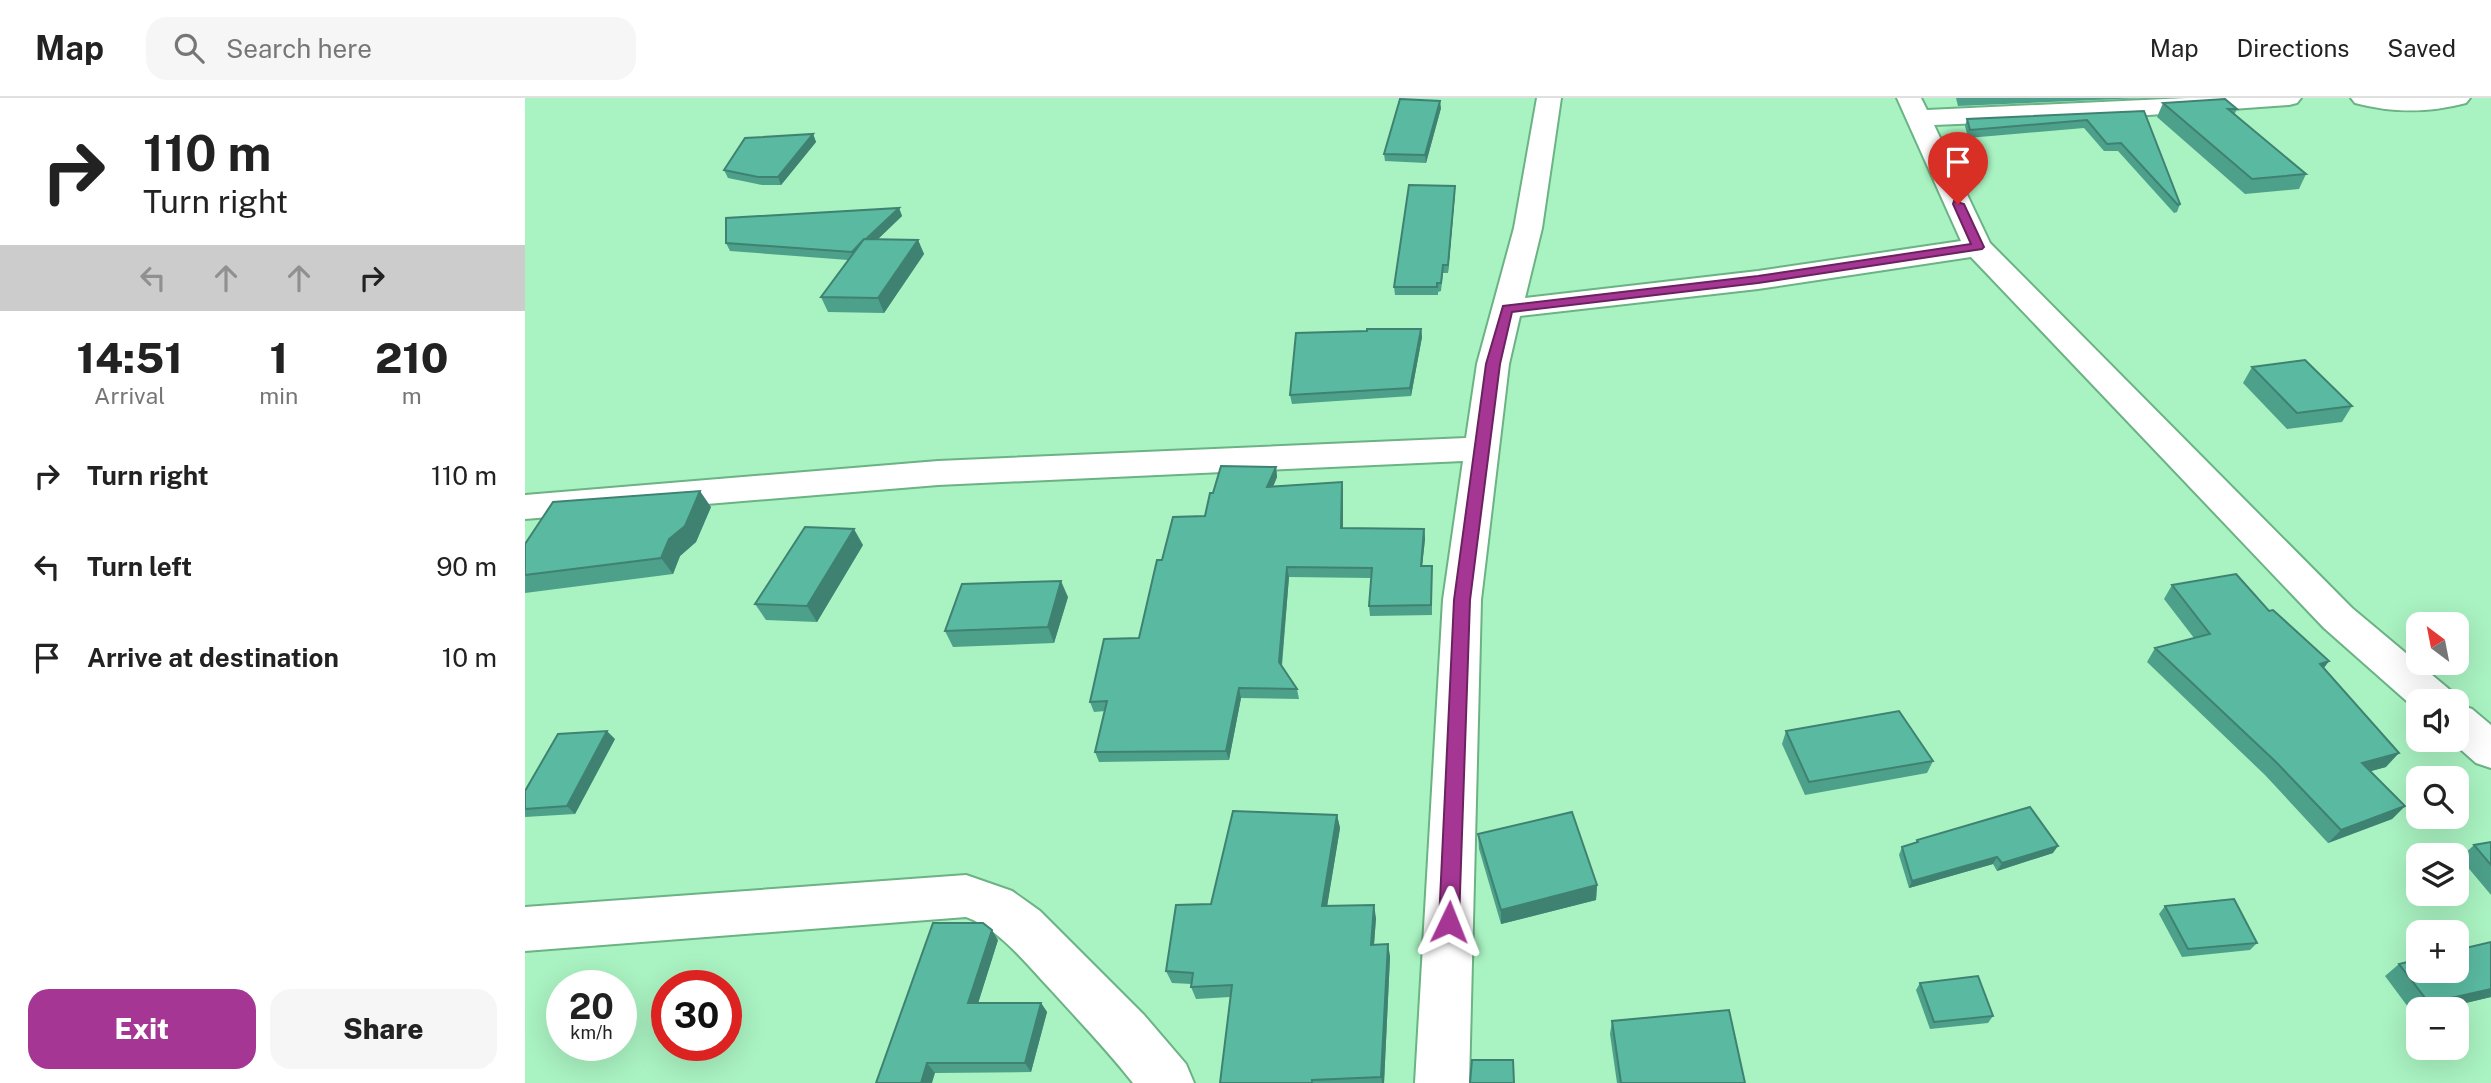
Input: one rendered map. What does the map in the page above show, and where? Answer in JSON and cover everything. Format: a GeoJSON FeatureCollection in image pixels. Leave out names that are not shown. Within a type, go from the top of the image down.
{"type":"FeatureCollection","features":[{"type":"Feature","properties":{"kind":"street"},"geometry":{"type":"LineString","coordinates":[[1442,1083],[1462,600],[1493,364],[1528,228],[1549,98]]}},
{"type":"Feature","properties":{"kind":"street"},"geometry":{"type":"LineString","coordinates":[[2289,98],[2121,110],[1914,108],[1978,247],[2338,618],[2420,689]]}},
{"type":"Feature","properties":{"kind":"street"},"geometry":{"type":"LineString","coordinates":[[2363,98],[2410,105],[2458,98]]}},
{"type":"Feature","properties":{"kind":"street"},"geometry":{"type":"LineString","coordinates":[[1507,309],[1758,279],[1978,247]]}},
{"type":"Feature","properties":{"kind":"street"},"geometry":{"type":"LineString","coordinates":[[525,507],[938,473],[1481,449]]}},
{"type":"Feature","properties":{"kind":"street"},"geometry":{"type":"LineString","coordinates":[[2469,731],[2491,750]]}},
{"type":"Feature","properties":{"kind":"street"},"geometry":{"type":"LineString","coordinates":[[525,929],[966,896],[995,906],[1023,927],[1126,1033],[1167,1083]]}},
{"type":"Feature","properties":{"kind":"building"},"geometry":{"type":"Polygon","coordinates":[[[1400,99],[1440,101],[1425,155],[1384,154],[1400,99]]]}},
{"type":"Feature","properties":{"kind":"building"},"geometry":{"type":"Polygon","coordinates":[[[2225,99],[2237,109],[2228,109],[2306,174],[2252,179],[2163,103],[2225,99]]]}},
{"type":"Feature","properties":{"kind":"building"},"geometry":{"type":"Polygon","coordinates":[[[2144,111],[2180,204],[2178,205],[2121,143],[2107,144],[2087,120],[1970,130],[1967,119],[2144,111]]]}},
{"type":"Feature","properties":{"kind":"building"},"geometry":{"type":"Polygon","coordinates":[[[813,134],[778,177],[758,177],[724,170],[745,138],[813,134]]]}},
{"type":"Feature","properties":{"kind":"building"},"geometry":{"type":"Polygon","coordinates":[[[1409,185],[1455,186],[1448,265],[1443,265],[1441,283],[1437,283],[1437,287],[1394,287],[1409,185]]]}},
{"type":"Feature","properties":{"kind":"building"},"geometry":{"type":"Polygon","coordinates":[[[899,208],[852,252],[726,243],[726,218],[899,208]]]}},
{"type":"Feature","properties":{"kind":"building"},"geometry":{"type":"Polygon","coordinates":[[[864,239],[918,240],[878,298],[821,297],[864,239]]]}},
{"type":"Feature","properties":{"kind":"building"},"geometry":{"type":"Polygon","coordinates":[[[1421,329],[1410,388],[1290,395],[1296,333],[1421,329]]]}},
{"type":"Feature","properties":{"kind":"building"},"geometry":{"type":"Polygon","coordinates":[[[2305,360],[2352,406],[2297,413],[2252,367],[2305,360]]]}},
{"type":"Feature","properties":{"kind":"building"},"geometry":{"type":"Polygon","coordinates":[[[1221,466],[1276,467],[1267,487],[1342,482],[1341,528],[1424,529],[1421,566],[1432,566],[1431,605],[1369,606],[1372,568],[1287,567],[1279,662],[1297,689],[1239,688],[1226,751],[1095,752],[1107,701],[1090,702],[1104,639],[1139,638],[1157,560],[1162,560],[1173,517],[1205,516],[1210,493],[1213,493],[1221,466]]]}},
{"type":"Feature","properties":{"kind":"building"},"geometry":{"type":"Polygon","coordinates":[[[700,491],[685,526],[669,539],[661,558],[525,575],[525,544],[553,502],[700,491]]]}},
{"type":"Feature","properties":{"kind":"building"},"geometry":{"type":"Polygon","coordinates":[[[805,527],[854,529],[807,606],[755,604],[805,527]]]}},
{"type":"Feature","properties":{"kind":"building"},"geometry":{"type":"Polygon","coordinates":[[[2236,574],[2269,611],[2273,610],[2329,661],[2320,664],[2399,753],[2362,763],[2405,806],[2341,830],[2276,762],[2155,648],[2210,634],[2172,585],[2236,574]]]}},
{"type":"Feature","properties":{"kind":"building"},"geometry":{"type":"Polygon","coordinates":[[[1061,581],[1048,627],[945,631],[962,584],[1061,581]]]}},
{"type":"Feature","properties":{"kind":"building"},"geometry":{"type":"Polygon","coordinates":[[[1899,711],[1933,761],[1809,782],[1786,731],[1899,711]]]}},
{"type":"Feature","properties":{"kind":"building"},"geometry":{"type":"Polygon","coordinates":[[[607,731],[567,806],[525,809],[525,791],[558,734],[607,731]]]}},
{"type":"Feature","properties":{"kind":"building"},"geometry":{"type":"Polygon","coordinates":[[[2030,807],[2058,846],[2002,863],[1997,857],[1912,881],[1902,847],[1918,842],[1917,840],[2030,807]]]}},
{"type":"Feature","properties":{"kind":"building"},"geometry":{"type":"Polygon","coordinates":[[[1233,811],[1337,815],[1322,906],[1374,905],[1371,945],[1388,944],[1381,1077],[1312,1080],[1312,1083],[1220,1083],[1232,985],[1191,987],[1193,973],[1166,971],[1176,905],[1211,904],[1233,811]]]}},
{"type":"Feature","properties":{"kind":"building"},"geometry":{"type":"Polygon","coordinates":[[[1572,812],[1597,885],[1501,910],[1478,834],[1572,812]]]}},
{"type":"Feature","properties":{"kind":"building"},"geometry":{"type":"Polygon","coordinates":[[[2491,842],[2491,865],[2474,845],[2491,842]]]}},
{"type":"Feature","properties":{"kind":"building"},"geometry":{"type":"Polygon","coordinates":[[[2234,899],[2257,943],[2188,949],[2165,906],[2234,899]]]}},
{"type":"Feature","properties":{"kind":"building"},"geometry":{"type":"Polygon","coordinates":[[[933,923],[983,923],[992,930],[968,1003],[1041,1003],[1025,1063],[927,1063],[921,1083],[876,1083],[933,923]]]}},
{"type":"Feature","properties":{"kind":"building"},"geometry":{"type":"Polygon","coordinates":[[[2491,942],[2491,989],[2456,997],[2424,997],[2414,983],[2469,983],[2469,947],[2491,942]]]}},
{"type":"Feature","properties":{"kind":"building"},"geometry":{"type":"Polygon","coordinates":[[[2406,962],[2406,973],[2399,964],[2406,962]]]}},
{"type":"Feature","properties":{"kind":"building"},"geometry":{"type":"Polygon","coordinates":[[[1978,976],[1993,1016],[1934,1022],[1920,983],[1978,976]]]}},
{"type":"Feature","properties":{"kind":"building"},"geometry":{"type":"Polygon","coordinates":[[[1729,1010],[1745,1083],[1621,1083],[1612,1021],[1729,1010]]]}},
{"type":"Feature","properties":{"kind":"building"},"geometry":{"type":"Polygon","coordinates":[[[1472,1060],[1513,1060],[1514,1083],[1470,1083],[1472,1060]]]}},
{"type":"Feature","properties":{"kind":"route"},"geometry":{"type":"LineString","coordinates":[[1449,922],[1462,600],[1493,364],[1507,309],[1758,279],[1978,247],[1958,204]]}}]}
